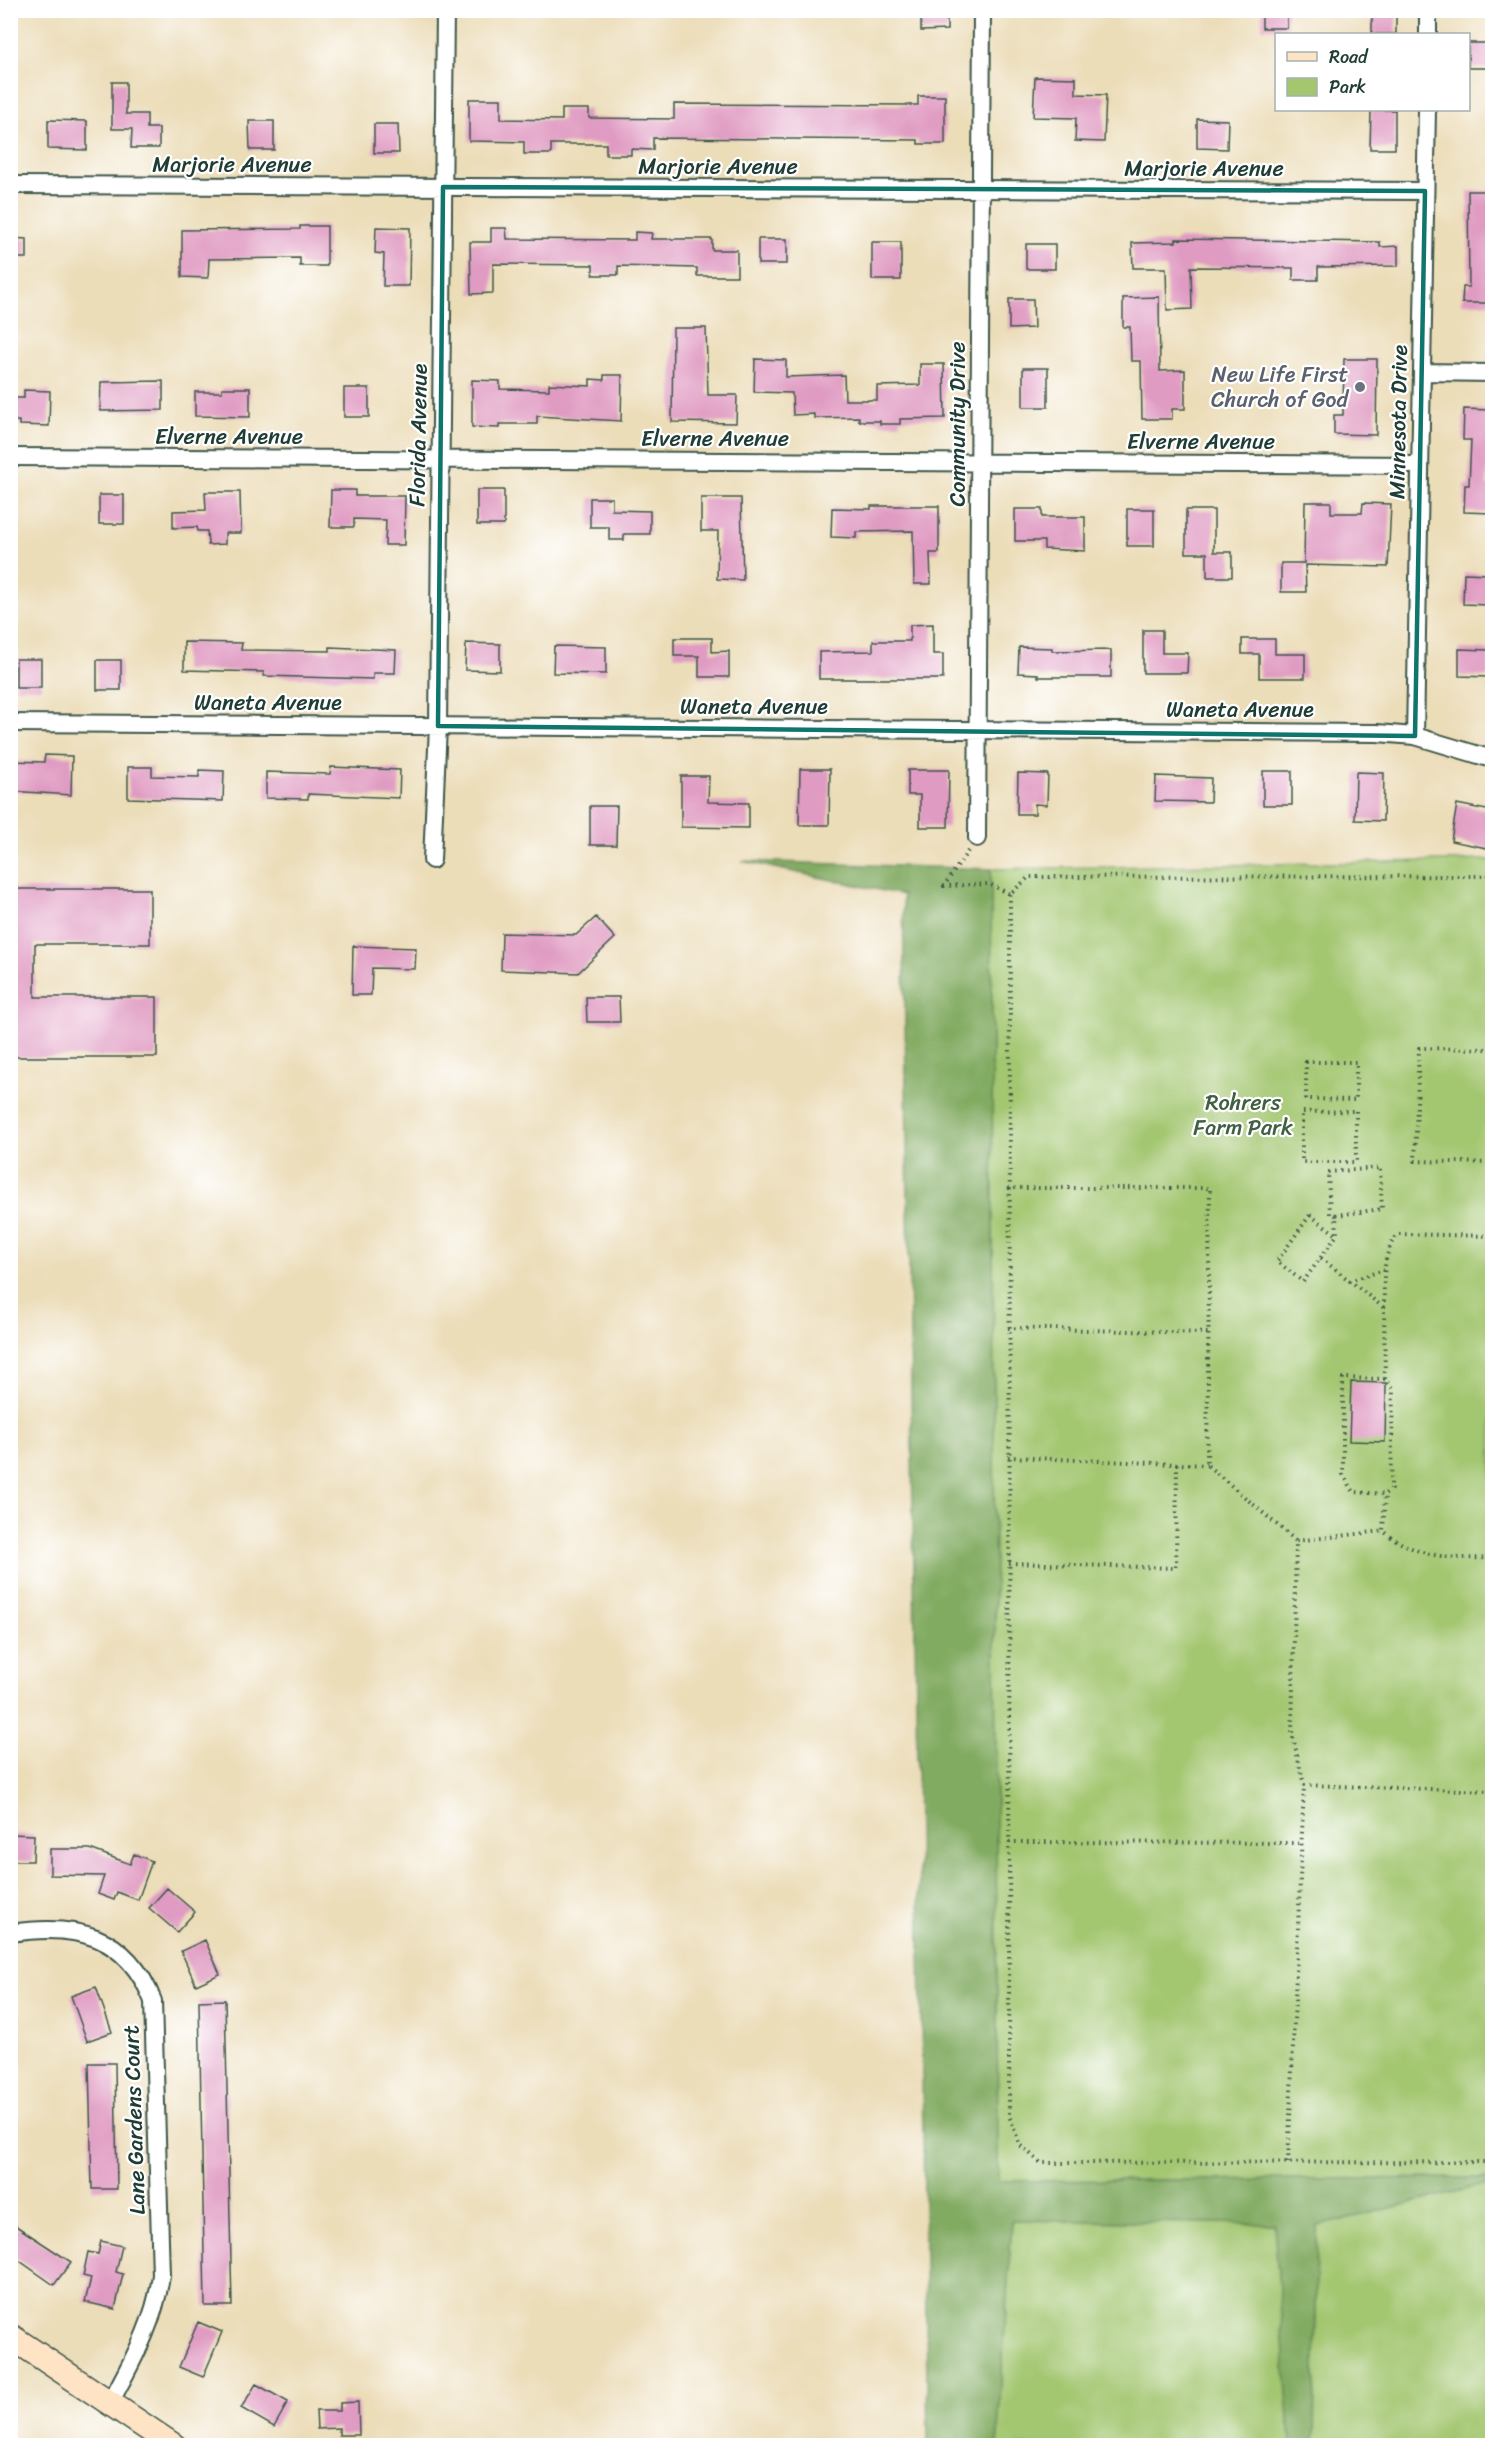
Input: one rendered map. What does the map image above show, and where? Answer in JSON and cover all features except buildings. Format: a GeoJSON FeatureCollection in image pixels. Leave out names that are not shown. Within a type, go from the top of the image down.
{"type":"FeatureCollection","features":[{"type":"Feature","properties":{"kind":"main road"},"geometry":{"type":"LineString","coordinates":[[10,2336],[174,2445]]}},
{"type":"Feature","properties":{"kind":"street","name":"Florida Avenue"},"geometry":{"type":"LineString","coordinates":[[432,860],[438,726],[445,10]]}},
{"type":"Feature","properties":{"kind":"street","name":"Community Drive"},"geometry":{"type":"LineString","coordinates":[[977,838],[982,10]]}},
{"type":"Feature","properties":{"kind":"street"},"geometry":{"type":"LineString","coordinates":[[1428,10],[1428,33]]}},
{"type":"Feature","properties":{"kind":"street","name":"Minnesota Drive"},"geometry":{"type":"LineString","coordinates":[[1415,736],[1426,111]]}},
{"type":"Feature","properties":{"kind":"street","name":"Marjorie Avenue"},"geometry":{"type":"LineString","coordinates":[[10,185],[1425,192]]}},
{"type":"Feature","properties":{"kind":"street"},"geometry":{"type":"LineString","coordinates":[[1422,372],[1492,373]]}},
{"type":"Feature","properties":{"kind":"street","name":"Elverne Avenue"},"geometry":{"type":"LineString","coordinates":[[10,457],[1420,465]]}},
{"type":"Feature","properties":{"kind":"street","name":"Waneta Avenue"},"geometry":{"type":"LineString","coordinates":[[10,723],[1377,733],[1415,736],[1492,759]]}},
{"type":"Feature","properties":{"kind":"street","name":"Lane Gardens Court"},"geometry":{"type":"LineString","coordinates":[[10,1933],[56,1930],[104,1941],[117,1947],[131,1960],[146,1982],[153,2001],[161,2275],[158,2300],[148,2331],[110,2403]]}},
{"type":"Feature","properties":{"kind":"path"},"geometry":{"type":"LineString","coordinates":[[977,838],[944,886],[989,884],[1010,894]]}},
{"type":"Feature","properties":{"kind":"path"},"geometry":{"type":"LineString","coordinates":[[1492,876],[1029,877],[1010,894],[1008,1188],[1009,2115],[1020,2145],[1041,2163],[1492,2162]]}},
{"type":"Feature","properties":{"kind":"path"},"geometry":{"type":"LineString","coordinates":[[1492,1049],[1419,1048],[1415,1161],[1492,1163]]}},
{"type":"Feature","properties":{"kind":"path"},"geometry":{"type":"LineString","coordinates":[[1356,1100],[1306,1099],[1306,1062],[1356,1062],[1356,1100],[1356,1112],[1356,1162],[1302,1162],[1302,1112],[1356,1112]]}},
{"type":"Feature","properties":{"kind":"path"},"geometry":{"type":"LineString","coordinates":[[1328,1162],[1328,1172],[1330,1214],[1382,1209],[1380,1168],[1328,1172]]}},
{"type":"Feature","properties":{"kind":"path"},"geometry":{"type":"LineString","coordinates":[[1008,1188],[1210,1188],[1208,1466]]}},
{"type":"Feature","properties":{"kind":"path"},"geometry":{"type":"LineString","coordinates":[[1335,1215],[1337,1235],[1303,1282],[1277,1261],[1310,1215],[1337,1235]]}},
{"type":"Feature","properties":{"kind":"path"},"geometry":{"type":"LineString","coordinates":[[1385,1379],[1343,1378],[1343,1474],[1354,1492],[1385,1494],[1391,1489],[1393,1389],[1385,1379],[1384,1308],[1384,1270],[1389,1245],[1398,1234],[1492,1236]]}},
{"type":"Feature","properties":{"kind":"path"},"geometry":{"type":"LineString","coordinates":[[1321,1258],[1384,1308]]}},
{"type":"Feature","properties":{"kind":"path"},"geometry":{"type":"LineString","coordinates":[[1348,1281],[1384,1270]]}},
{"type":"Feature","properties":{"kind":"path"},"geometry":{"type":"LineString","coordinates":[[1008,1328],[1209,1333]]}},
{"type":"Feature","properties":{"kind":"path"},"geometry":{"type":"LineString","coordinates":[[1008,1457],[1208,1466],[1296,1541],[1383,1531],[1401,1545],[1429,1556],[1492,1558]]}},
{"type":"Feature","properties":{"kind":"path"},"geometry":{"type":"LineString","coordinates":[[1009,1563],[1176,1568],[1177,1464]]}},
{"type":"Feature","properties":{"kind":"path"},"geometry":{"type":"LineString","coordinates":[[1383,1531],[1385,1494]]}},
{"type":"Feature","properties":{"kind":"path"},"geometry":{"type":"LineString","coordinates":[[1288,2163],[1304,1785],[1292,1733],[1296,1541]]}},
{"type":"Feature","properties":{"kind":"path"},"geometry":{"type":"LineString","coordinates":[[1304,1785],[1492,1791]]}},
{"type":"Feature","properties":{"kind":"path"},"geometry":{"type":"LineString","coordinates":[[1009,1842],[1302,1842]]}},
{"type":"Feature","properties":{"kind":"highlighted area"},"geometry":{"type":"Polygon","coordinates":[[[443,187],[1425,191],[1415,736],[438,726],[443,187]]]}},
{"type":"Feature","properties":{"kind":"green space","name":"Rohrers Farm Park"},"geometry":{"type":"Polygon","coordinates":[[[1492,860],[1492,2178],[998,2181],[991,869],[1492,860]]]}},
{"type":"Feature","properties":{"kind":"green space"},"geometry":{"type":"Polygon","coordinates":[[[742,861],[991,869],[998,2181],[1492,2178],[1492,2183],[1317,2226],[1314,2441],[1291,2444],[1274,2224],[1012,2220],[997,2445],[928,2445],[903,895],[742,861]]]}},
{"type":"Feature","properties":{"kind":"green space"},"geometry":{"type":"Polygon","coordinates":[[[1492,2183],[1492,2445],[997,2446],[1012,2220],[1274,2224],[1292,2444],[1314,2441],[1317,2226],[1492,2183]]]}},
{"type":"Feature","properties":{"kind":"place","name":"New Life First Church of God"},"geometry":{"type":"Point","coordinates":[1360,387]}}]}
